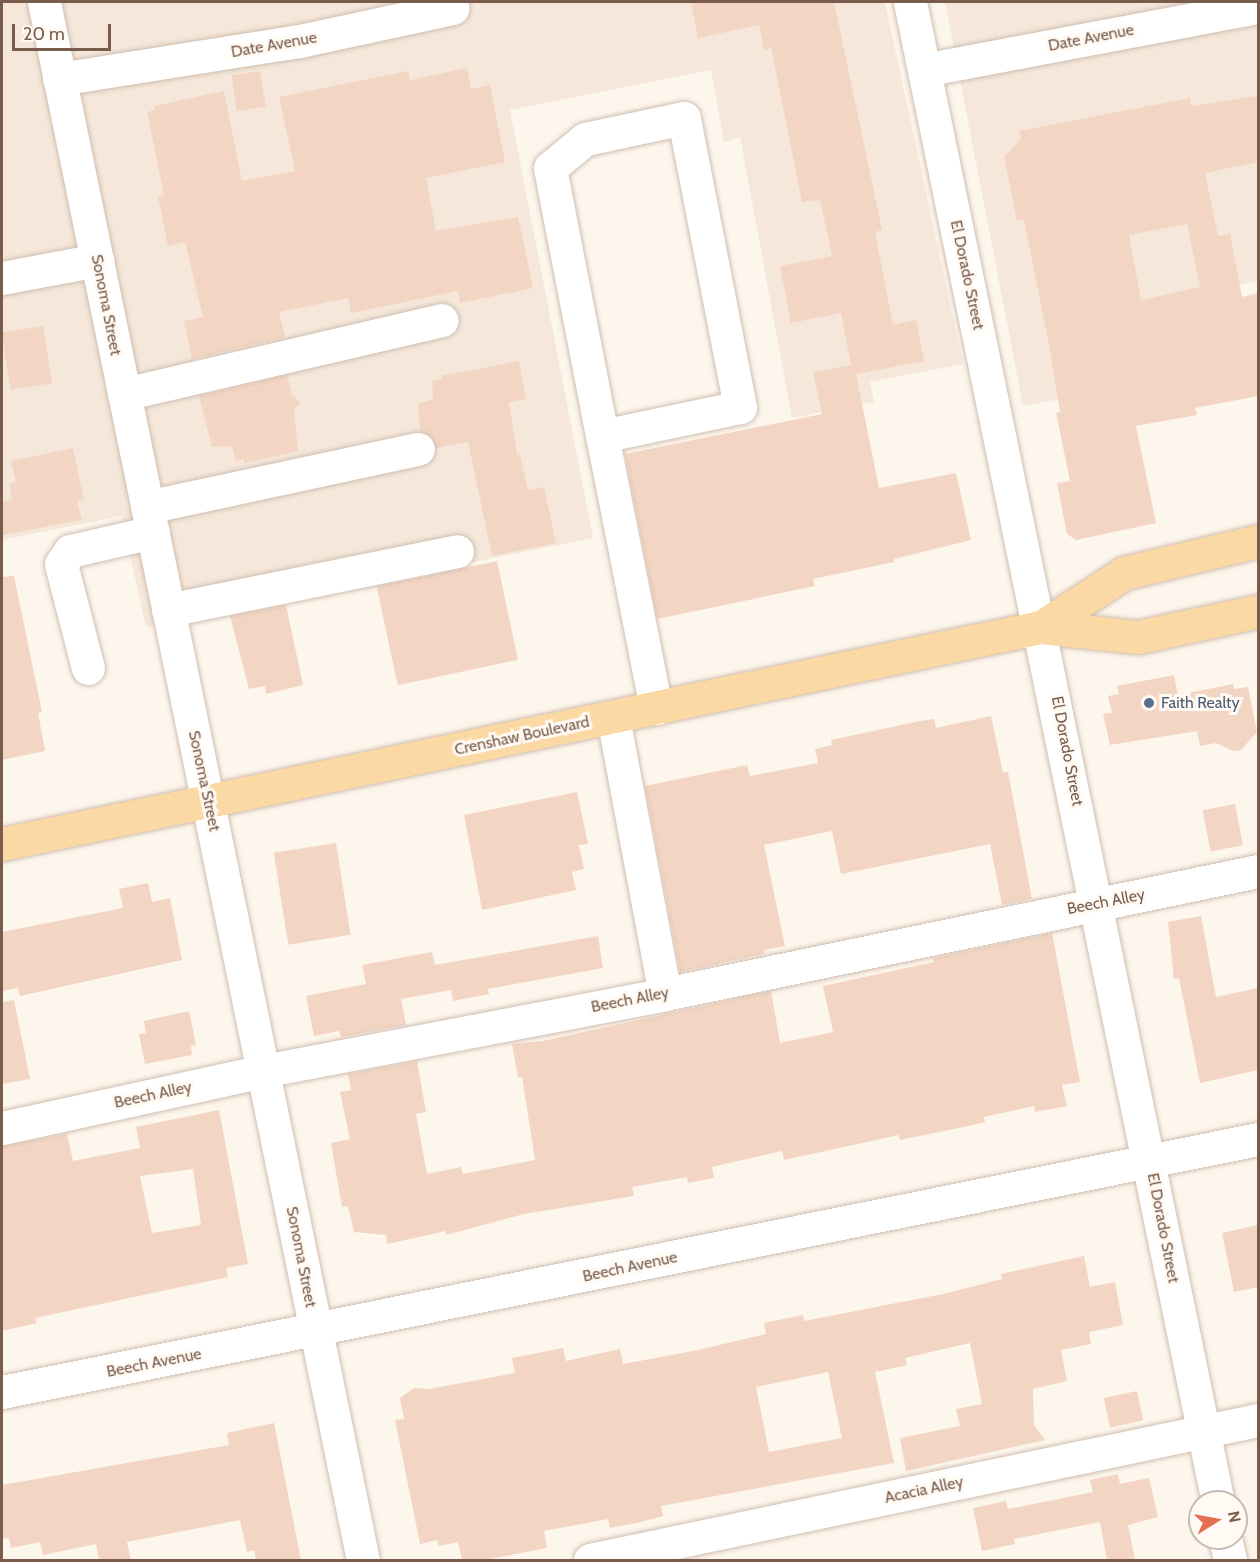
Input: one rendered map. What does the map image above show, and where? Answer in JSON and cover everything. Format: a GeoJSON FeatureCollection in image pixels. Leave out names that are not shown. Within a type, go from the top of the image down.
{"type":"FeatureCollection","features":[{"type":"Feature","properties":{"kind":"main road","name":"Crenshaw Boulevard"},"geometry":{"type":"LineString","coordinates":[[1041,627],[1124,573],[1258,540]]}},
{"type":"Feature","properties":{"kind":"main road","name":"Crenshaw Boulevard"},"geometry":{"type":"LineString","coordinates":[[2,844],[208,803],[1041,627],[1138,637],[1258,611]]}},
{"type":"Feature","properties":{"kind":"street","name":"Sonoma Street"},"geometry":{"type":"LineString","coordinates":[[44,2],[363,1560]]}},
{"type":"Feature","properties":{"kind":"street","name":"El Dorado Street"},"geometry":{"type":"LineString","coordinates":[[910,2],[1098,904],[1216,1490]]}},
{"type":"Feature","properties":{"kind":"street","name":"Date Avenue"},"geometry":{"type":"LineString","coordinates":[[924,70],[1258,7]]}},
{"type":"Feature","properties":{"kind":"street","name":"Date Avenue"},"geometry":{"type":"LineString","coordinates":[[59,79],[300,41],[452,8]]}},
{"type":"Feature","properties":{"kind":"street"},"geometry":{"type":"LineString","coordinates":[[602,436],[740,407],[684,118],[585,140],[550,168],[602,436],[656,708]]}},
{"type":"Feature","properties":{"kind":"street"},"geometry":{"type":"LineString","coordinates":[[2,278],[97,260]]}},
{"type":"Feature","properties":{"kind":"street"},"geometry":{"type":"LineString","coordinates":[[124,394],[442,320]]}},
{"type":"Feature","properties":{"kind":"street"},"geometry":{"type":"LineString","coordinates":[[88,668],[61,564],[70,551],[150,520],[418,449]]}},
{"type":"Feature","properties":{"kind":"street"},"geometry":{"type":"LineString","coordinates":[[168,610],[457,550]]}},
{"type":"Feature","properties":{"kind":"street"},"geometry":{"type":"LineString","coordinates":[[613,717],[665,994]]}},
{"type":"Feature","properties":{"kind":"street","name":"Beech Alley"},"geometry":{"type":"LineString","coordinates":[[2,1128],[263,1071],[665,994],[1258,871]]}},
{"type":"Feature","properties":{"kind":"street","name":"Beech Avenue"},"geometry":{"type":"LineString","coordinates":[[2,1392],[316,1332],[1258,1139]]}},
{"type":"Feature","properties":{"kind":"street","name":"Acacia Alley"},"geometry":{"type":"LineString","coordinates":[[590,1560],[1258,1420]]}},
{"type":"Feature","properties":{"kind":"shaded area"},"geometry":{"type":"Polygon","coordinates":[[[2,2],[885,2],[963,364],[870,382],[874,402],[792,418],[740,137],[724,142],[711,70],[510,110],[593,538],[146,627],[121,516],[2,540],[2,2]]]}},
{"type":"Feature","properties":{"kind":"shaded area"},"geometry":{"type":"Polygon","coordinates":[[[945,2],[1258,2],[1258,281],[1173,298],[1188,375],[1023,406],[945,2]]]}},
{"type":"Feature","properties":{"kind":"building"},"geometry":{"type":"Polygon","coordinates":[[[691,2],[834,2],[882,230],[875,232],[893,325],[916,320],[924,361],[856,374],[879,488],[956,473],[971,540],[894,559],[894,562],[813,579],[815,586],[657,619],[625,454],[822,414],[813,372],[851,365],[841,313],[791,323],[780,266],[832,256],[820,200],[802,202],[771,48],[764,50],[759,25],[698,38],[691,2]]]}},
{"type":"Feature","properties":{"kind":"building"},"geometry":{"type":"Polygon","coordinates":[[[467,68],[471,89],[490,85],[505,162],[426,178],[436,231],[518,217],[533,288],[460,303],[458,291],[351,313],[348,298],[279,312],[285,337],[192,359],[184,321],[203,317],[185,242],[168,246],[158,196],[164,195],[147,112],[155,110],[154,106],[224,91],[242,181],[295,171],[279,97],[408,71],[410,80],[467,68]]]}},
{"type":"Feature","properties":{"kind":"building"},"geometry":{"type":"Polygon","coordinates":[[[260,71],[266,107],[237,111],[231,76],[260,71]]]}},
{"type":"Feature","properties":{"kind":"building"},"geometry":{"type":"Polygon","coordinates":[[[1258,96],[1258,162],[1205,173],[1218,236],[1230,234],[1242,297],[1258,293],[1258,396],[1195,408],[1197,415],[1136,426],[1156,523],[1076,540],[1067,534],[1057,483],[1070,481],[1056,413],[1060,412],[1050,350],[1024,220],[1017,221],[1004,157],[1021,139],[1019,131],[1190,98],[1191,106],[1258,96]],[[1187,224],[1129,235],[1141,300],[1200,287],[1187,224]]]}},
{"type":"Feature","properties":{"kind":"building"},"geometry":{"type":"Polygon","coordinates":[[[43,326],[52,383],[11,390],[2,332],[43,326]]]}},
{"type":"Feature","properties":{"kind":"building"},"geometry":{"type":"Polygon","coordinates":[[[519,361],[526,399],[509,402],[517,455],[520,455],[528,490],[544,487],[556,543],[492,556],[468,442],[436,448],[431,436],[420,431],[418,404],[433,399],[432,381],[442,379],[441,376],[519,361]]]}},
{"type":"Feature","properties":{"kind":"building"},"geometry":{"type":"Polygon","coordinates":[[[287,375],[292,395],[301,402],[294,410],[298,451],[244,463],[244,459],[236,461],[232,446],[212,447],[199,396],[287,375]]]}},
{"type":"Feature","properties":{"kind":"building"},"geometry":{"type":"Polygon","coordinates":[[[73,448],[84,500],[77,501],[82,520],[2,535],[2,502],[12,500],[9,484],[16,482],[11,461],[73,448]]]}},
{"type":"Feature","properties":{"kind":"building"},"geometry":{"type":"Polygon","coordinates":[[[497,561],[518,660],[398,685],[377,587],[497,561]]]}},
{"type":"Feature","properties":{"kind":"building"},"geometry":{"type":"Polygon","coordinates":[[[14,576],[42,712],[38,713],[45,751],[2,760],[2,577],[14,576]]]}},
{"type":"Feature","properties":{"kind":"building"},"geometry":{"type":"Polygon","coordinates":[[[286,605],[303,685],[266,694],[265,686],[249,689],[230,616],[286,605]]]}},
{"type":"Feature","properties":{"kind":"building"},"geometry":{"type":"Polygon","coordinates":[[[1174,675],[1178,695],[1233,684],[1234,689],[1248,687],[1257,732],[1241,750],[1233,751],[1216,743],[1200,746],[1197,731],[1110,745],[1103,714],[1112,713],[1108,696],[1119,694],[1117,686],[1174,675]]]}},
{"type":"Feature","properties":{"kind":"building"},"geometry":{"type":"Polygon","coordinates":[[[991,716],[1003,773],[1008,772],[1032,899],[1002,905],[990,844],[841,874],[832,831],[764,845],[785,946],[764,950],[764,954],[680,972],[645,786],[747,765],[750,776],[818,763],[815,749],[832,745],[831,740],[920,721],[934,719],[936,728],[991,716]]]}},
{"type":"Feature","properties":{"kind":"building"},"geometry":{"type":"Polygon","coordinates":[[[577,792],[588,844],[579,845],[584,869],[572,872],[576,890],[482,910],[464,815],[577,792]]]}},
{"type":"Feature","properties":{"kind":"building"},"geometry":{"type":"Polygon","coordinates":[[[1235,804],[1243,845],[1211,852],[1203,810],[1235,804]]]}},
{"type":"Feature","properties":{"kind":"building"},"geometry":{"type":"Polygon","coordinates":[[[336,843],[351,935],[288,945],[274,853],[336,843]]]}},
{"type":"Feature","properties":{"kind":"building"},"geometry":{"type":"Polygon","coordinates":[[[148,883],[152,902],[170,898],[182,960],[20,996],[18,988],[2,991],[2,932],[123,908],[119,889],[148,883]]]}},
{"type":"Feature","properties":{"kind":"building"},"geometry":{"type":"Polygon","coordinates":[[[1201,916],[1216,997],[1258,988],[1258,1070],[1200,1083],[1179,978],[1174,979],[1168,922],[1201,916]]]}},
{"type":"Feature","properties":{"kind":"building"},"geometry":{"type":"Polygon","coordinates":[[[1052,933],[1080,1082],[1062,1085],[1067,1106],[1035,1112],[1034,1106],[984,1117],[985,1122],[973,1125],[900,1140],[899,1135],[784,1160],[782,1151],[712,1167],[714,1178],[688,1183],[687,1177],[632,1187],[634,1196],[524,1214],[446,1235],[446,1231],[387,1244],[386,1235],[354,1232],[348,1206],[342,1207],[331,1143],[350,1139],[340,1092],[351,1090],[348,1074],[417,1061],[426,1112],[416,1114],[427,1174],[461,1167],[463,1174],[535,1160],[522,1077],[518,1078],[512,1044],[543,1041],[771,991],[780,1043],[833,1032],[823,986],[934,962],[933,958],[1052,933]]]}},
{"type":"Feature","properties":{"kind":"building"},"geometry":{"type":"Polygon","coordinates":[[[598,936],[603,968],[488,989],[489,994],[453,1001],[451,990],[401,999],[406,1025],[341,1037],[339,1031],[314,1036],[306,996],[366,984],[362,965],[432,952],[435,965],[598,936]]]}},
{"type":"Feature","properties":{"kind":"building"},"geometry":{"type":"Polygon","coordinates":[[[14,1000],[30,1079],[2,1084],[2,1002],[14,1000]]]}},
{"type":"Feature","properties":{"kind":"building"},"geometry":{"type":"Polygon","coordinates":[[[189,1011],[196,1045],[191,1046],[192,1055],[145,1064],[139,1034],[146,1033],[144,1021],[189,1011]]]}},
{"type":"Feature","properties":{"kind":"building"},"geometry":{"type":"Polygon","coordinates":[[[219,1110],[248,1264],[226,1268],[228,1277],[35,1318],[37,1323],[2,1331],[2,1146],[67,1134],[73,1161],[140,1148],[136,1127],[219,1110]],[[193,1169],[140,1176],[152,1233],[201,1225],[193,1169]]]}},
{"type":"Feature","properties":{"kind":"building"},"geometry":{"type":"Polygon","coordinates":[[[1258,1225],[1258,1287],[1234,1292],[1222,1233],[1258,1225]]]}},
{"type":"Feature","properties":{"kind":"building"},"geometry":{"type":"Polygon","coordinates":[[[1084,1256],[1090,1287],[1115,1282],[1123,1325],[1089,1332],[1091,1344],[1061,1350],[1067,1381],[1033,1389],[1034,1425],[1045,1440],[906,1471],[900,1438],[960,1426],[956,1409],[982,1404],[970,1343],[905,1358],[907,1365],[875,1372],[894,1463],[661,1506],[663,1516],[641,1522],[610,1528],[608,1519],[544,1531],[547,1548],[485,1560],[462,1560],[458,1542],[439,1546],[437,1540],[420,1544],[395,1420],[404,1419],[400,1398],[414,1388],[429,1389],[515,1373],[512,1358],[563,1348],[566,1361],[620,1349],[623,1364],[698,1350],[766,1334],[764,1323],[803,1315],[804,1321],[943,1294],[1002,1279],[1001,1274],[1084,1256]],[[828,1372],[756,1387],[769,1452],[842,1438],[828,1372]]]}},
{"type":"Feature","properties":{"kind":"building"},"geometry":{"type":"Polygon","coordinates":[[[1137,1391],[1143,1420],[1110,1427],[1104,1398],[1137,1391]]]}},
{"type":"Feature","properties":{"kind":"building"},"geometry":{"type":"Polygon","coordinates":[[[274,1423],[301,1560],[256,1560],[254,1550],[247,1552],[240,1520],[127,1542],[131,1560],[99,1560],[96,1544],[43,1555],[40,1542],[11,1548],[9,1538],[2,1539],[2,1485],[229,1445],[227,1433],[274,1423]]]}},
{"type":"Feature","properties":{"kind":"building"},"geometry":{"type":"Polygon","coordinates":[[[1118,1474],[1120,1484],[1149,1478],[1158,1517],[1128,1525],[1135,1560],[1107,1560],[1100,1522],[1014,1539],[1015,1544],[982,1551],[973,1508],[1006,1501],[1008,1509],[1093,1492],[1090,1480],[1118,1474]]]}},
{"type":"Feature","properties":{"kind":"place","name":"Faith Realty"},"geometry":{"type":"Point","coordinates":[1149,703]}}]}
